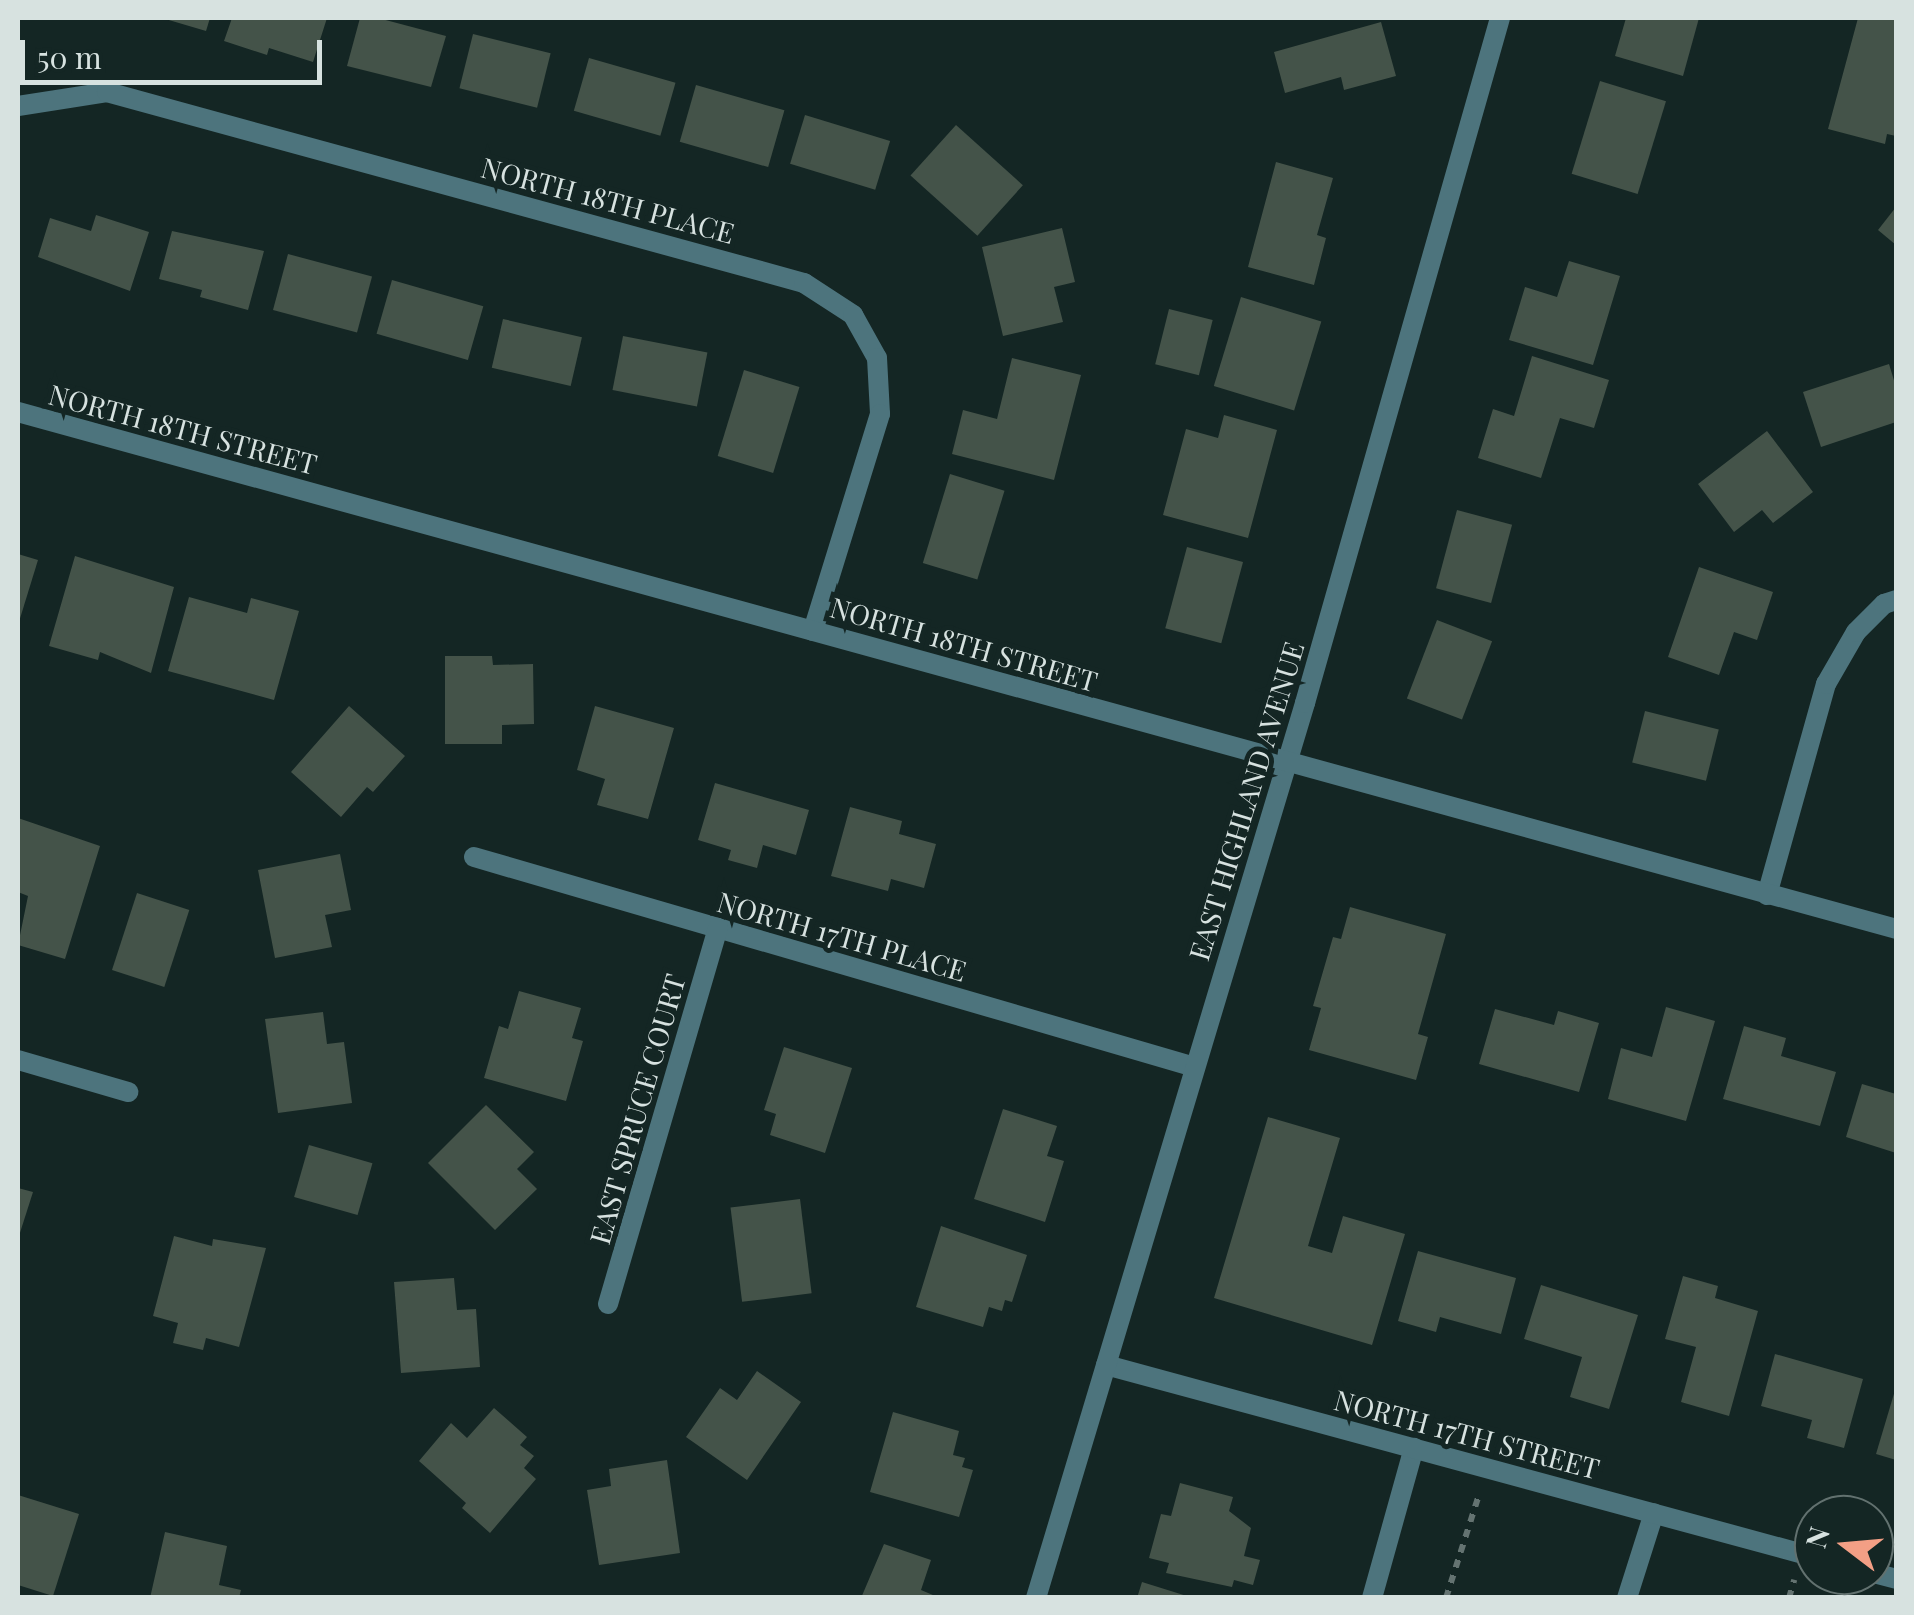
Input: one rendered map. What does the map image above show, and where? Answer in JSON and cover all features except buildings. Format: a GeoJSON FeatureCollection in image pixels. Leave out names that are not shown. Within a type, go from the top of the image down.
{"type":"FeatureCollection","features":[{"type":"Feature","properties":{"kind":"street","name":"EAST HIGHLAND AVENUE"},"geometry":{"type":"LineString","coordinates":[[1036,1598],[1286,763],[1500,18]]}},
{"type":"Feature","properties":{"kind":"street","name":"NORTH 18TH PLACE"},"geometry":{"type":"LineString","coordinates":[[18,106],[107,92],[804,283],[854,314],[878,358],[880,414],[813,631]]}},
{"type":"Feature","properties":{"kind":"street","name":"NORTH 18TH STREET"},"geometry":{"type":"LineString","coordinates":[[18,412],[1896,929]]}},
{"type":"Feature","properties":{"kind":"street"},"geometry":{"type":"LineString","coordinates":[[1767,895],[1826,684],[1856,632],[1884,604],[1896,600]]}},
{"type":"Feature","properties":{"kind":"street","name":"NORTH 17TH PLACE"},"geometry":{"type":"LineString","coordinates":[[474,857],[1195,1067]]}},
{"type":"Feature","properties":{"kind":"street","name":"EAST SPRUCE COURT"},"geometry":{"type":"LineString","coordinates":[[608,1304],[718,928]]}},
{"type":"Feature","properties":{"kind":"street"},"geometry":{"type":"LineString","coordinates":[[18,1060],[128,1092]]}},
{"type":"Feature","properties":{"kind":"street","name":"NORTH 17TH STREET"},"geometry":{"type":"LineString","coordinates":[[1106,1364],[1794,1552]]}},
{"type":"Feature","properties":{"kind":"street"},"geometry":{"type":"LineString","coordinates":[[1372,1598],[1414,1448]]}},
{"type":"Feature","properties":{"kind":"street"},"geometry":{"type":"LineString","coordinates":[[1627,1598],[1654,1513]]}},
{"type":"Feature","properties":{"kind":"path"},"geometry":{"type":"LineString","coordinates":[[1446,1598],[1478,1498]]}}]}
